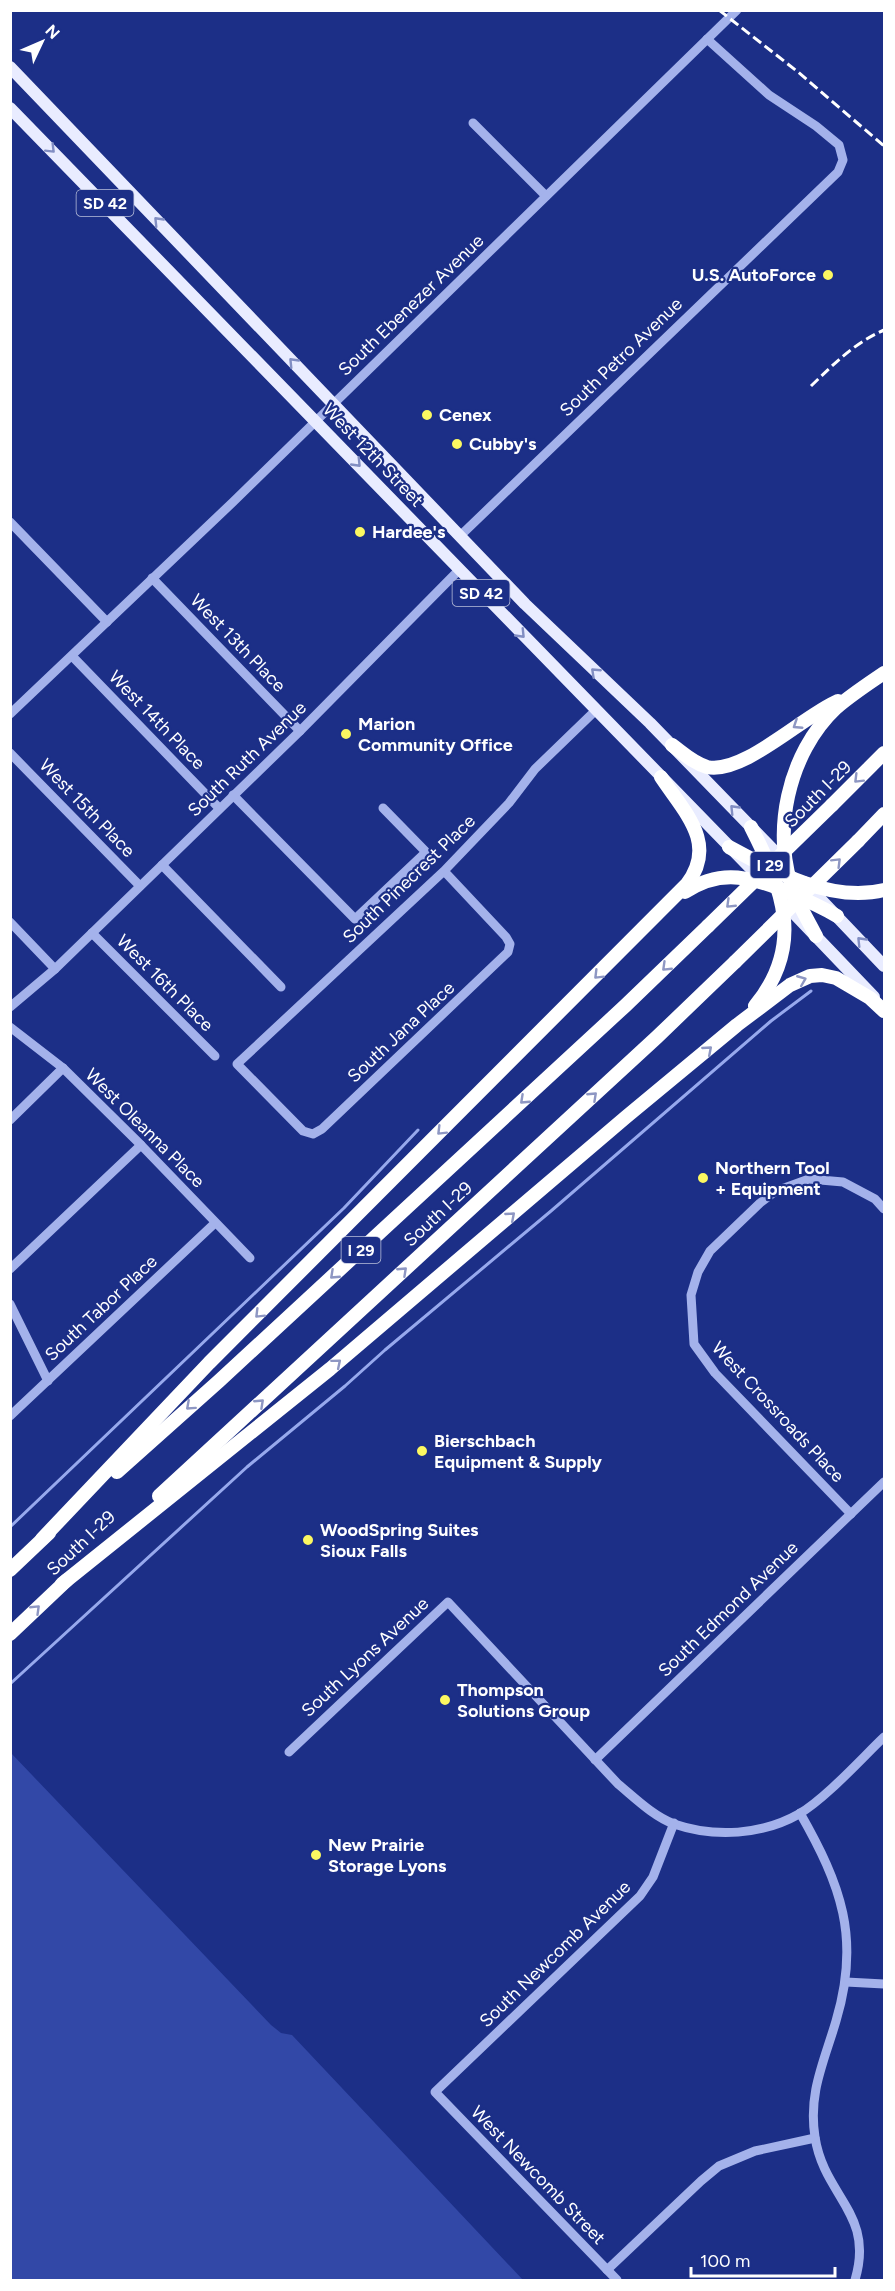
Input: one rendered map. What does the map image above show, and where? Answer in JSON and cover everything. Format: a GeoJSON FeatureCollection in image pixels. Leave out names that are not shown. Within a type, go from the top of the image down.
{"type":"FeatureCollection","features":[{"type":"Feature","properties":{"kind":"highway"},"geometry":{"type":"LineString","coordinates":[[797,880],[786,863],[784,842],[786,815],[798,766],[822,723],[849,697],[885,673]]}},
{"type":"Feature","properties":{"kind":"highway"},"geometry":{"type":"LineString","coordinates":[[672,745],[689,759],[706,766],[723,768],[753,754],[827,706],[849,697]]}},
{"type":"Feature","properties":{"kind":"highway","name":"South I-29"},"geometry":{"type":"LineString","coordinates":[[10,1570],[219,1381],[625,1006],[885,753]]}},
{"type":"Feature","properties":{"kind":"highway"},"geometry":{"type":"LineString","coordinates":[[42,1539],[209,1364],[669,904],[694,875],[700,857],[698,835],[661,777]]}},
{"type":"Feature","properties":{"kind":"highway","name":"South I-29"},"geometry":{"type":"LineString","coordinates":[[10,1634],[572,1116],[735,962],[885,814]]}},
{"type":"Feature","properties":{"kind":"highway"},"geometry":{"type":"LineString","coordinates":[[752,827],[785,894],[816,936]]}},
{"type":"Feature","properties":{"kind":"highway"},"geometry":{"type":"LineString","coordinates":[[729,847],[797,880],[842,894],[885,890]]}},
{"type":"Feature","properties":{"kind":"highway"},"geometry":{"type":"LineString","coordinates":[[669,904],[691,888],[714,879],[746,877],[764,881],[785,894],[813,901],[837,916]]}},
{"type":"Feature","properties":{"kind":"highway"},"geometry":{"type":"LineString","coordinates":[[737,1025],[768,988],[780,964],[784,936],[785,894],[797,880]]}},
{"type":"Feature","properties":{"kind":"highway"},"geometry":{"type":"LineString","coordinates":[[62,1584],[330,1369],[737,1025],[790,985],[810,976],[822,975],[836,978],[870,998],[885,1010]]}},
{"type":"Feature","properties":{"kind":"main road","name":"West 12th Street"},"geometry":{"type":"LineString","coordinates":[[10,66],[525,604],[672,745],[786,863]]}},
{"type":"Feature","properties":{"kind":"main road","name":"West 12th Street"},"geometry":{"type":"LineString","coordinates":[[10,108],[764,881]]}},
{"type":"Feature","properties":{"kind":"main road"},"geometry":{"type":"LineString","coordinates":[[797,880],[837,916],[885,966]]}},
{"type":"Feature","properties":{"kind":"main road"},"geometry":{"type":"LineString","coordinates":[[816,936],[885,1010]]}},
{"type":"Feature","properties":{"kind":"street","name":"South Ebenezer Avenue"},"geometry":{"type":"LineString","coordinates":[[10,714],[334,404],[737,10]]}},
{"type":"Feature","properties":{"kind":"street","name":"South Petro Avenue"},"geometry":{"type":"LineString","coordinates":[[460,536],[838,172],[843,160],[839,145],[816,126],[769,95],[707,39]]}},
{"type":"Feature","properties":{"kind":"street"},"geometry":{"type":"LineString","coordinates":[[473,123],[546,196]]}},
{"type":"Feature","properties":{"kind":"street"},"geometry":{"type":"LineString","coordinates":[[10,522],[107,622]]}},
{"type":"Feature","properties":{"kind":"street","name":"South Ruth Avenue"},"geometry":{"type":"LineString","coordinates":[[10,1007],[55,969],[300,731],[459,570]]}},
{"type":"Feature","properties":{"kind":"street","name":"West 13th Place"},"geometry":{"type":"LineString","coordinates":[[152,578],[300,731]]}},
{"type":"Feature","properties":{"kind":"street","name":"West 14th Place"},"geometry":{"type":"LineString","coordinates":[[72,656],[219,808]]}},
{"type":"Feature","properties":{"kind":"street","name":"South Pinecrest Place"},"geometry":{"type":"LineString","coordinates":[[237,1064],[444,871],[509,803],[534,769],[596,710]]}},
{"type":"Feature","properties":{"kind":"street","name":"West 15th Place"},"geometry":{"type":"LineString","coordinates":[[10,753],[140,886]]}},
{"type":"Feature","properties":{"kind":"street"},"geometry":{"type":"LineString","coordinates":[[232,795],[355,919],[426,852],[383,808]]}},
{"type":"Feature","properties":{"kind":"street"},"geometry":{"type":"LineString","coordinates":[[162,865],[281,987]]}},
{"type":"Feature","properties":{"kind":"street","name":"South Jana Place"},"geometry":{"type":"LineString","coordinates":[[237,1064],[296,1126],[308,1134],[322,1130],[508,952],[510,944],[506,937],[444,871]]}},
{"type":"Feature","properties":{"kind":"street"},"geometry":{"type":"LineString","coordinates":[[10,922],[55,969]]}},
{"type":"Feature","properties":{"kind":"street","name":"West 16th Place"},"geometry":{"type":"LineString","coordinates":[[92,933],[215,1056]]}},
{"type":"Feature","properties":{"kind":"street","name":"West Oleanna Place"},"geometry":{"type":"LineString","coordinates":[[10,1027],[63,1068],[250,1258]]}},
{"type":"Feature","properties":{"kind":"street"},"geometry":{"type":"LineString","coordinates":[[10,1120],[63,1068]]}},
{"type":"Feature","properties":{"kind":"street"},"geometry":{"type":"LineString","coordinates":[[10,1269],[141,1145]]}},
{"type":"Feature","properties":{"kind":"street","name":"West Crossroads Place"},"geometry":{"type":"LineString","coordinates":[[851,1514],[715,1373],[694,1344],[691,1295],[698,1272],[711,1251],[760,1203],[776,1191],[808,1179],[843,1182],[875,1199],[885,1209]]}},
{"type":"Feature","properties":{"kind":"street","name":"South Tabor Place"},"geometry":{"type":"LineString","coordinates":[[10,1416],[215,1223]]}},
{"type":"Feature","properties":{"kind":"street"},"geometry":{"type":"LineString","coordinates":[[10,1304],[48,1381]]}},
{"type":"Feature","properties":{"kind":"street","name":"South Edmond Avenue"},"geometry":{"type":"LineString","coordinates":[[595,1760],[885,1482]]}},
{"type":"Feature","properties":{"kind":"street","name":"South Lyons Avenue"},"geometry":{"type":"LineString","coordinates":[[289,1752],[448,1602],[595,1760],[638,1801],[674,1823],[730,1833],[764,1828],[800,1813],[819,1799],[885,1737]]}},
{"type":"Feature","properties":{"kind":"street"},"geometry":{"type":"LineString","coordinates":[[800,1813],[826,1861],[839,1895],[846,1935],[846,1982],[837,2019],[817,2077],[814,2096],[815,2138],[828,2177],[858,2230],[861,2256],[855,2280]]}},
{"type":"Feature","properties":{"kind":"street","name":"South Newcomb Avenue"},"geometry":{"type":"LineString","coordinates":[[435,2091],[640,1896],[653,1877],[674,1823]]}},
{"type":"Feature","properties":{"kind":"street"},"geometry":{"type":"LineString","coordinates":[[846,1982],[885,1984]]}},
{"type":"Feature","properties":{"kind":"street","name":"West Newcomb Street"},"geometry":{"type":"LineString","coordinates":[[435,2091],[617,2280]]}},
{"type":"Feature","properties":{"kind":"street"},"geometry":{"type":"LineString","coordinates":[[607,2270],[719,2166],[755,2151],[815,2138]]}},
{"type":"Feature","properties":{"kind":"shaded area"},"geometry":{"type":"Polygon","coordinates":[[[11,1753],[271,2025],[281,2033],[292,2035],[523,2280],[11,2280],[11,1753]]]}},
{"type":"Feature","properties":{"kind":"waterway"},"geometry":{"type":"LineString","coordinates":[[10,1684],[247,1467],[551,1211],[771,1021],[811,991]]}},
{"type":"Feature","properties":{"kind":"waterway"},"geometry":{"type":"LineString","coordinates":[[10,1527],[344,1208],[418,1130]]}},
{"type":"Feature","properties":{"kind":"railway"},"geometry":{"type":"LineString","coordinates":[[719,10],[798,72],[884,146]]}},
{"type":"Feature","properties":{"kind":"railway"},"geometry":{"type":"LineString","coordinates":[[811,386],[854,348],[884,330]]}},
{"type":"Feature","properties":{"kind":"place","name":"U.S. AutoForce"},"geometry":{"type":"Point","coordinates":[828,275]}},
{"type":"Feature","properties":{"kind":"place","name":"Cenex"},"geometry":{"type":"Point","coordinates":[427,415]}},
{"type":"Feature","properties":{"kind":"place","name":"Cubby's"},"geometry":{"type":"Point","coordinates":[457,444]}},
{"type":"Feature","properties":{"kind":"place","name":"Hardee's"},"geometry":{"type":"Point","coordinates":[360,532]}},
{"type":"Feature","properties":{"kind":"place","name":"Marion Community Office"},"geometry":{"type":"Point","coordinates":[346,734]}},
{"type":"Feature","properties":{"kind":"place","name":"Northern Tool + Equipment"},"geometry":{"type":"Point","coordinates":[703,1178]}},
{"type":"Feature","properties":{"kind":"place","name":"Bierschbach Equipment & Supply"},"geometry":{"type":"Point","coordinates":[422,1451]}},
{"type":"Feature","properties":{"kind":"place","name":"WoodSpring Suites Sioux Falls"},"geometry":{"type":"Point","coordinates":[308,1540]}},
{"type":"Feature","properties":{"kind":"place","name":"Thompson Solutions Group"},"geometry":{"type":"Point","coordinates":[445,1700]}},
{"type":"Feature","properties":{"kind":"place","name":"New Prairie Storage Lyons"},"geometry":{"type":"Point","coordinates":[316,1855]}}]}
